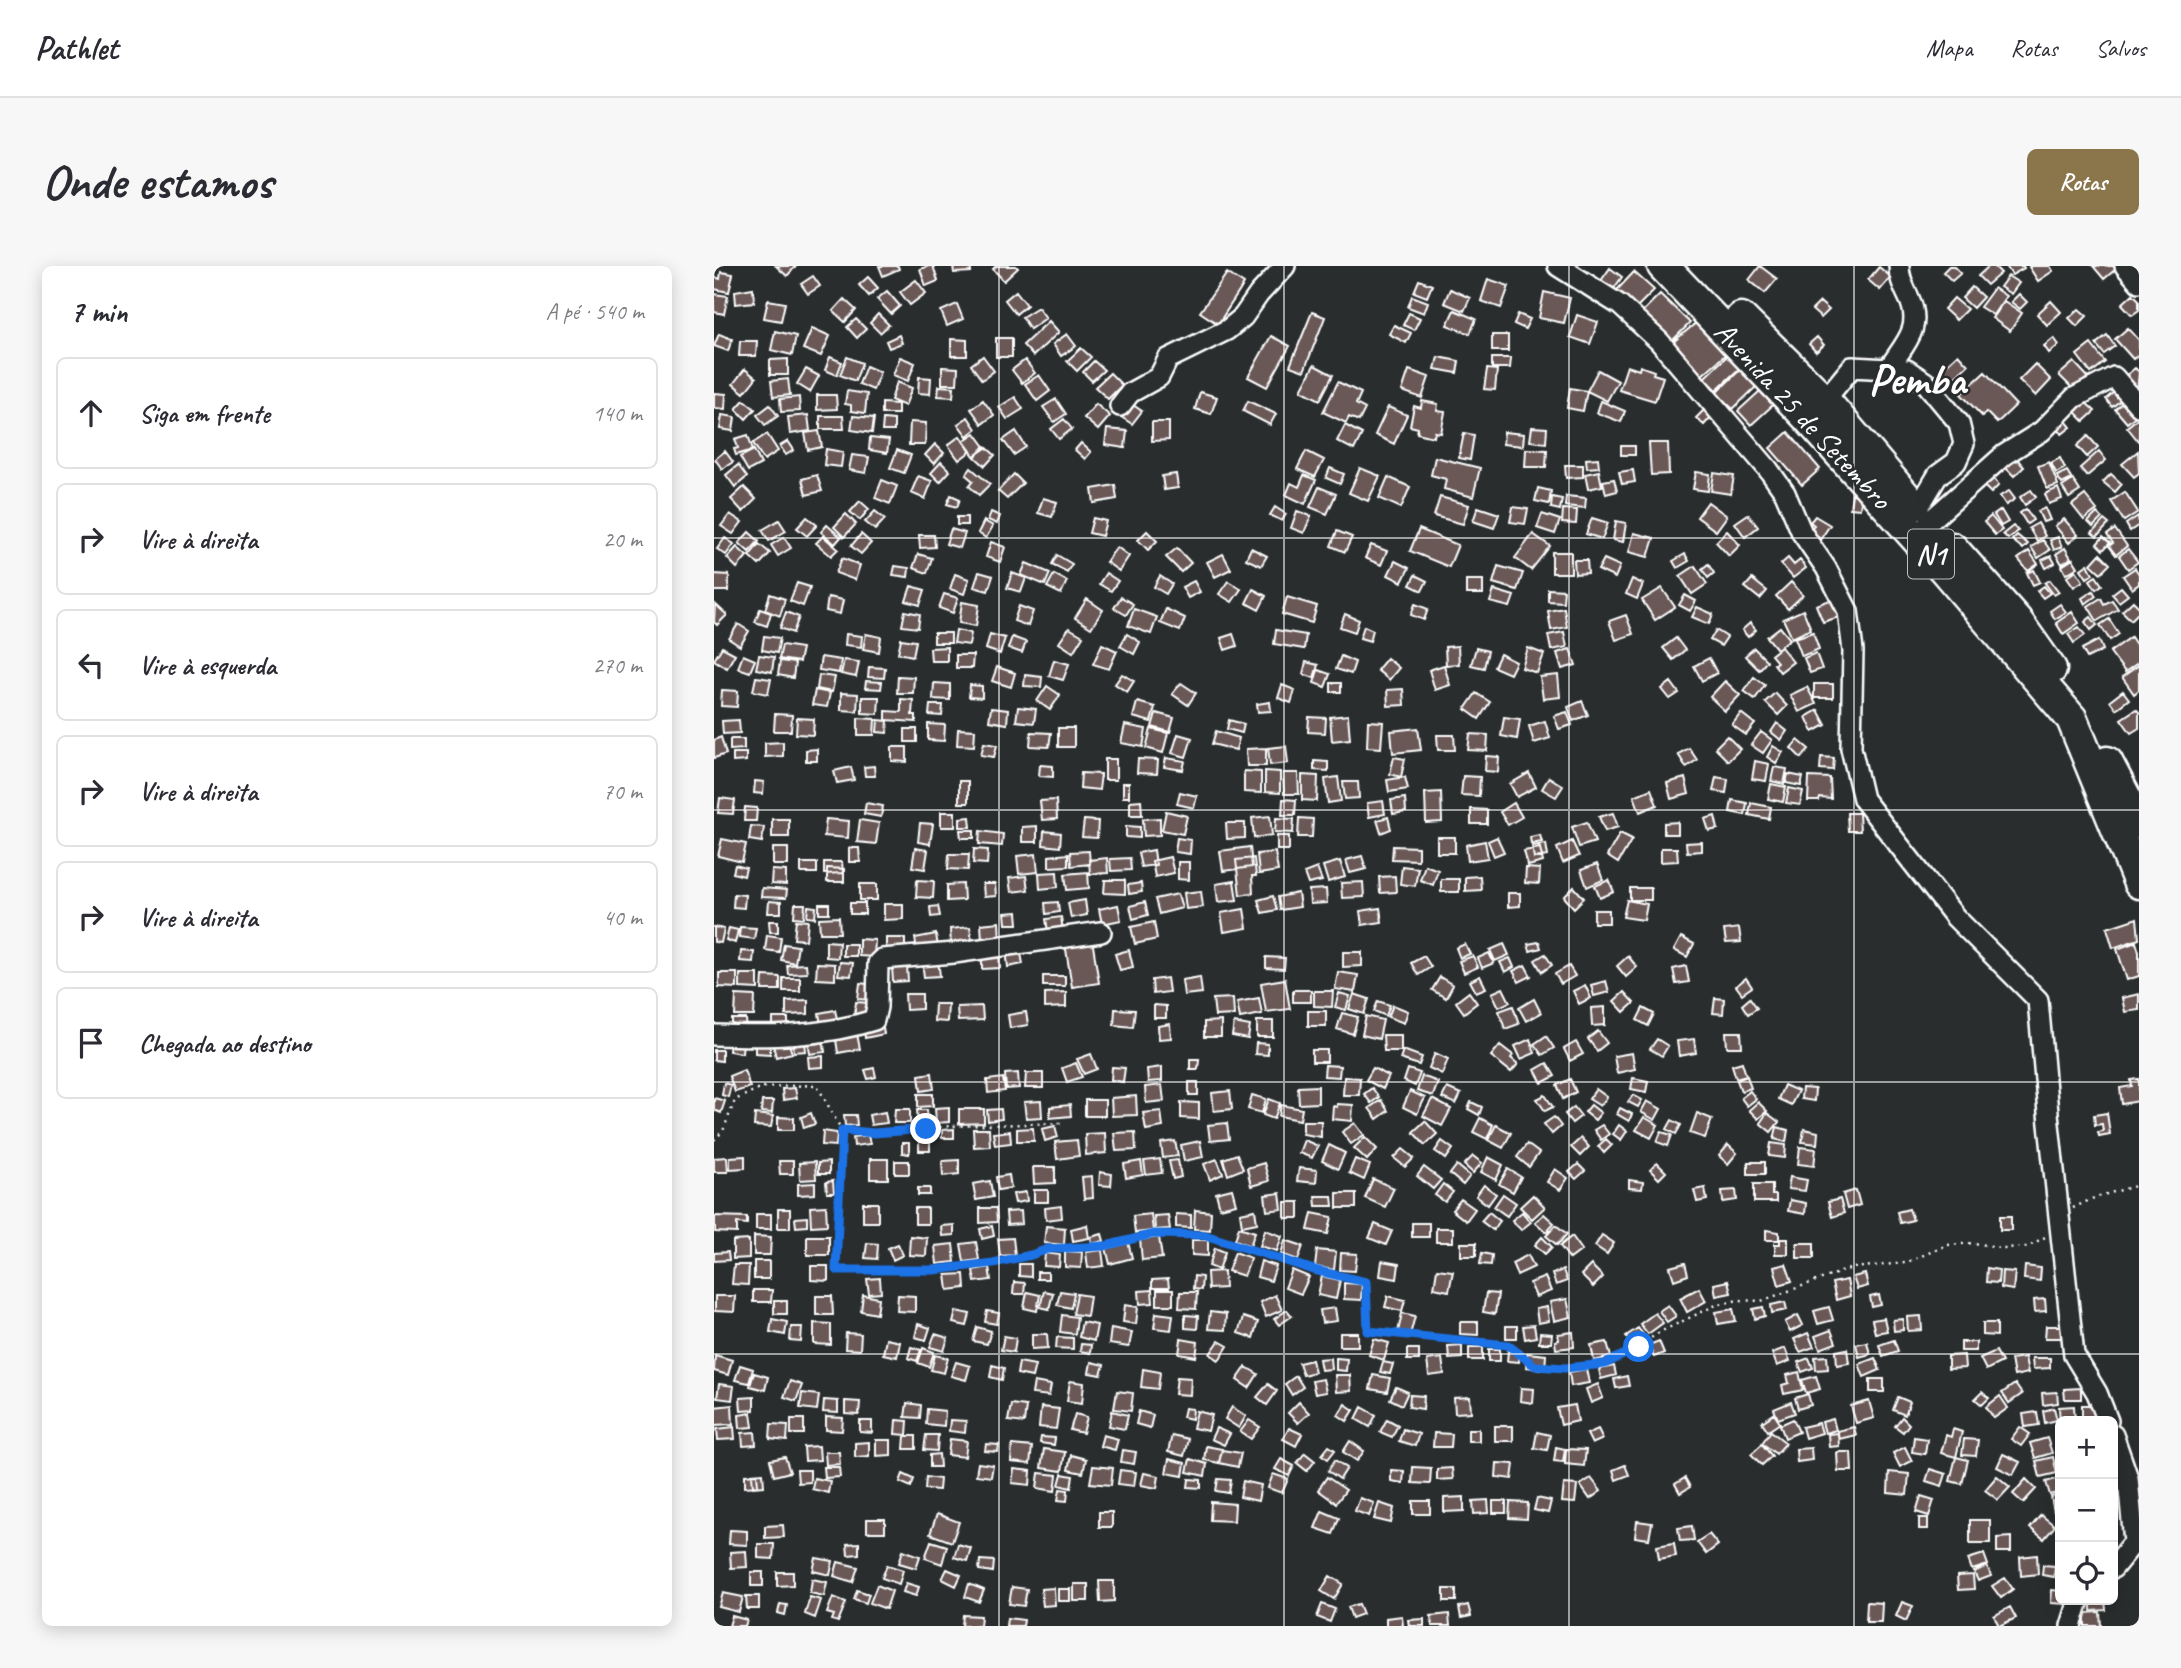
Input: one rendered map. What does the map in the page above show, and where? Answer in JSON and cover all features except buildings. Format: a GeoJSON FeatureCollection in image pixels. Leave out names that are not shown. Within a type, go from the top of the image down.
{"type":"FeatureCollection","features":[{"type":"Feature","properties":{"kind":"highway","name":"Avenida 25 de Setembro"},"geometry":{"type":"LineString","coordinates":[[1663,266],[1816,409],[1923,516],[2017,621],[2061,682],[2113,771],[2139,823]]}},
{"type":"Feature","properties":{"kind":"highway","name":"Avenida 25 de Setembro"},"geometry":{"type":"LineString","coordinates":[[1689,266],[1816,409],[1943,568],[2072,719],[2139,883]]}},
{"type":"Feature","properties":{"kind":"street"},"geometry":{"type":"LineString","coordinates":[[1120,406],[1130,393],[1159,377],[1168,359],[1235,324],[1285,266]]}},
{"type":"Feature","properties":{"kind":"street"},"geometry":{"type":"LineString","coordinates":[[1558,266],[1620,305],[1659,341],[1768,469],[1785,494],[1802,533],[1826,568],[1848,611],[1854,678],[1851,748],[1863,799],[1955,917],[2038,1000],[2074,1355],[2097,1393],[2106,1416]]}},
{"type":"Feature","properties":{"kind":"street"},"geometry":{"type":"LineString","coordinates":[[1889,368],[1915,329],[1914,310],[1900,279],[1899,266]]}},
{"type":"Feature","properties":{"kind":"street"},"geometry":{"type":"LineString","coordinates":[[2125,266],[2139,282]]}},
{"type":"Feature","properties":{"kind":"street"},"geometry":{"type":"LineString","coordinates":[[1816,409],[1852,366],[1907,370],[1925,382],[1959,424],[1964,444],[1956,462],[1938,475],[1923,516]]}},
{"type":"Feature","properties":{"kind":"street"},"geometry":{"type":"LineString","coordinates":[[1923,516],[2004,455],[2042,431],[2074,398],[2114,377],[2139,407]]}},
{"type":"Feature","properties":{"kind":"street"},"geometry":{"type":"LineString","coordinates":[[714,1035],[763,1037],[817,1034],[874,1020],[878,963],[882,959],[954,953],[1101,932]]}},
{"type":"Feature","properties":{"kind":"street"},"geometry":{"type":"LineString","coordinates":[[2118,1449],[2128,1478],[2137,1543],[2118,1563]]}},
{"type":"Feature","properties":{"kind":"street"},"geometry":{"type":"LineString","coordinates":[[2071,1626],[2077,1605]]}},
{"type":"Feature","properties":{"kind":"path"},"geometry":{"type":"LineString","coordinates":[[714,1140],[723,1130],[735,1100],[762,1087],[817,1085],[842,1130],[836,1270],[934,1270],[993,1263],[1048,1249],[1105,1246],[1153,1234],[1205,1235],[1314,1270],[1366,1282],[1368,1331],[1508,1345],[1535,1366],[1545,1367],[1605,1364],[1619,1359],[1660,1332],[1716,1305],[1738,1300],[1761,1301],[1852,1268],[1905,1263],[1947,1245],[1974,1243],[2003,1248],[2027,1247],[2051,1235]]}},
{"type":"Feature","properties":{"kind":"path"},"geometry":{"type":"LineString","coordinates":[[842,1130],[874,1133],[952,1126],[1061,1123]]}},
{"type":"Feature","properties":{"kind":"path"},"geometry":{"type":"LineString","coordinates":[[2066,1212],[2096,1197],[2139,1185]]}},
{"type":"Feature","properties":{"kind":"district","name":"Pemba"},"geometry":{"type":"Point","coordinates":[1917,379]}},
{"type":"Feature","properties":{"kind":"route"},"geometry":{"type":"LineString","coordinates":[[926,1129],[874,1133],[842,1130],[836,1270],[934,1270],[993,1263],[1048,1249],[1105,1246],[1153,1234],[1205,1235],[1314,1270],[1366,1282],[1368,1331],[1508,1345],[1535,1366],[1565,1368],[1605,1364],[1639,1347]]}}]}
